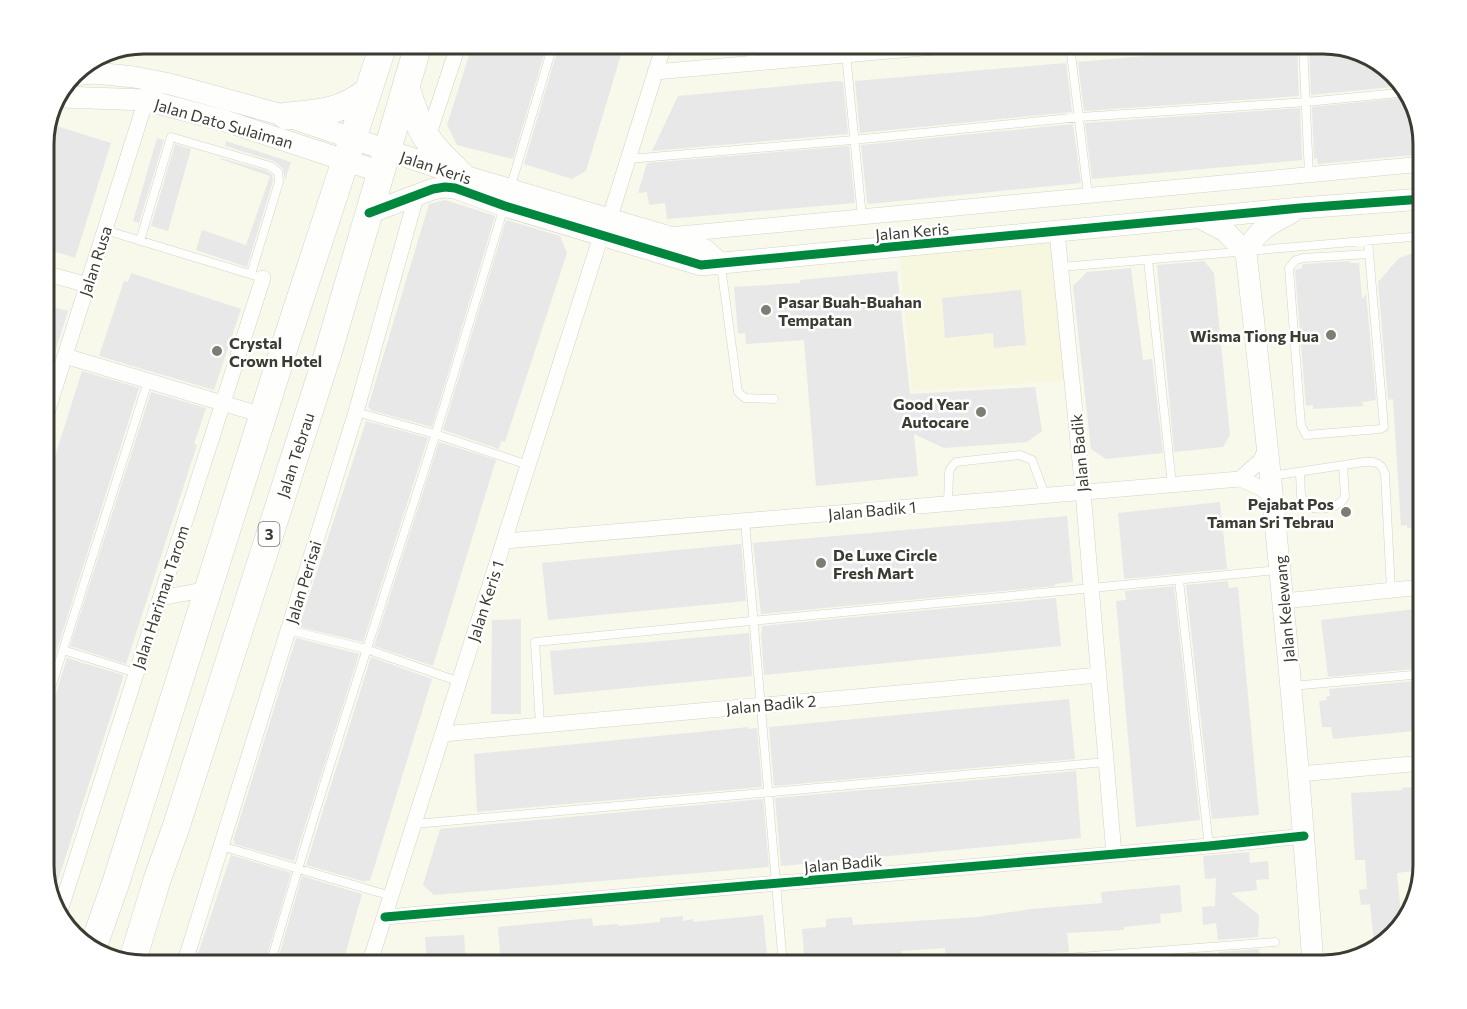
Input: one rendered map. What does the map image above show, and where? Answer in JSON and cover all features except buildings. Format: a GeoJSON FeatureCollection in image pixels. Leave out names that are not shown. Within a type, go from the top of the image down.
{"type":"FeatureCollection","features":[{"type":"Feature","properties":{"kind":"highway"},"geometry":{"type":"LineString","coordinates":[[95,941],[116,882],[262,415],[380,54]]}},
{"type":"Feature","properties":{"kind":"highway","name":"Jalan Tebrau"},"geometry":{"type":"LineString","coordinates":[[134,954],[328,353],[416,54]]}},
{"type":"Feature","properties":{"kind":"highway"},"geometry":{"type":"LineString","coordinates":[[406,87],[418,125],[427,140],[461,175]]}},
{"type":"Feature","properties":{"kind":"highway"},"geometry":{"type":"LineString","coordinates":[[286,116],[338,109],[353,103],[368,91]]}},
{"type":"Feature","properties":{"kind":"highway"},"geometry":{"type":"LineString","coordinates":[[100,944],[116,882]]}},
{"type":"Feature","properties":{"kind":"street"},"geometry":{"type":"LineString","coordinates":[[427,140],[455,54]]}},
{"type":"Feature","properties":{"kind":"street","name":"Jalan Keris 1"},"geometry":{"type":"LineString","coordinates":[[373,955],[661,54]]}},
{"type":"Feature","properties":{"kind":"street"},"geometry":{"type":"LineString","coordinates":[[654,72],[824,54]]}},
{"type":"Feature","properties":{"kind":"street","name":"Jalan Dato Sulaiman"},"geometry":{"type":"LineString","coordinates":[[87,74],[146,79],[170,84],[286,116],[349,150]]}},
{"type":"Feature","properties":{"kind":"street","name":"Jalan Dato Sulaiman"},"geometry":{"type":"LineString","coordinates":[[68,97],[146,100],[349,150],[384,162]]}},
{"type":"Feature","properties":{"kind":"street","name":"Jalan Rusa"},"geometry":{"type":"LineString","coordinates":[[54,391],[146,100]]}},
{"type":"Feature","properties":{"kind":"street","name":"Jalan Keris"},"geometry":{"type":"LineString","coordinates":[[384,162],[461,175],[507,198]]}},
{"type":"Feature","properties":{"kind":"street"},"geometry":{"type":"LineString","coordinates":[[663,235],[1413,165]]}},
{"type":"Feature","properties":{"kind":"street","name":"Jalan Keris"},"geometry":{"type":"LineString","coordinates":[[369,213],[433,189],[455,188],[507,198],[605,228],[701,265],[1300,208],[1413,200]]}},
{"type":"Feature","properties":{"kind":"street","name":"Jalan Perisai"},"geometry":{"type":"LineString","coordinates":[[187,955],[356,412],[416,197]]}},
{"type":"Feature","properties":{"kind":"street"},"geometry":{"type":"LineString","coordinates":[[1202,219],[1226,231],[1246,252],[1253,238],[1264,227],[1300,208]]}},
{"type":"Feature","properties":{"kind":"street","name":"Jalan Keris"},"geometry":{"type":"LineString","coordinates":[[605,228],[663,235],[705,250],[721,264]]}},
{"type":"Feature","properties":{"kind":"street","name":"Jalan Badik"},"geometry":{"type":"LineString","coordinates":[[1057,232],[1083,492],[1114,854]]}},
{"type":"Feature","properties":{"kind":"street","name":"Jalan Kelewang"},"geometry":{"type":"LineString","coordinates":[[1246,252],[1274,499],[1299,774],[1312,955]]}},
{"type":"Feature","properties":{"kind":"street"},"geometry":{"type":"LineString","coordinates":[[54,276],[87,285]]}},
{"type":"Feature","properties":{"kind":"street","name":"Jalan Harimau Tarom"},"geometry":{"type":"LineString","coordinates":[[61,900],[161,598],[222,403],[257,276]]}},
{"type":"Feature","properties":{"kind":"street"},"geometry":{"type":"LineString","coordinates":[[65,356],[262,415]]}},
{"type":"Feature","properties":{"kind":"street"},"geometry":{"type":"LineString","coordinates":[[1268,446],[1260,461],[1240,479],[1261,488],[1274,499]]}},
{"type":"Feature","properties":{"kind":"street","name":"Jalan Badik 1"},"geometry":{"type":"LineString","coordinates":[[504,541],[1240,479]]}},
{"type":"Feature","properties":{"kind":"street"},"geometry":{"type":"LineString","coordinates":[[1282,601],[1413,588]]}},
{"type":"Feature","properties":{"kind":"street"},"geometry":{"type":"LineString","coordinates":[[161,598],[208,589]]}},
{"type":"Feature","properties":{"kind":"street","name":"Jalan Badik 2"},"geometry":{"type":"LineString","coordinates":[[443,734],[1099,675]]}},
{"type":"Feature","properties":{"kind":"street"},"geometry":{"type":"LineString","coordinates":[[1299,774],[1413,764]]}},
{"type":"Feature","properties":{"kind":"street","name":"Jalan Badik"},"geometry":{"type":"LineString","coordinates":[[385,917],[1304,836]]}},
{"type":"Feature","properties":{"kind":"lane"},"geometry":{"type":"LineString","coordinates":[[273,955],[298,867],[435,434],[550,54]]}},
{"type":"Feature","properties":{"kind":"lane"},"geometry":{"type":"LineString","coordinates":[[750,63],[752,54]]}},
{"type":"Feature","properties":{"kind":"lane"},"geometry":{"type":"LineString","coordinates":[[840,54],[854,140],[862,217]]}},
{"type":"Feature","properties":{"kind":"lane"},"geometry":{"type":"LineString","coordinates":[[1071,54],[1088,195]]}},
{"type":"Feature","properties":{"kind":"lane"},"geometry":{"type":"LineString","coordinates":[[1304,54],[1309,175]]}},
{"type":"Feature","properties":{"kind":"lane"},"geometry":{"type":"LineString","coordinates":[[628,159],[854,140],[1080,117],[1306,102],[1397,93]]}},
{"type":"Feature","properties":{"kind":"lane"},"geometry":{"type":"LineString","coordinates":[[105,230],[140,241],[257,276],[279,182],[278,172],[270,166],[171,137],[140,241]]}},
{"type":"Feature","properties":{"kind":"lane"},"geometry":{"type":"LineString","coordinates":[[1060,267],[1413,237]]}},
{"type":"Feature","properties":{"kind":"lane"},"geometry":{"type":"LineString","coordinates":[[1368,242],[1384,427],[1306,435],[1301,425],[1289,268],[1296,260],[1303,258],[1369,254]]}},
{"type":"Feature","properties":{"kind":"lane"},"geometry":{"type":"LineString","coordinates":[[1148,260],[1172,485]]}},
{"type":"Feature","properties":{"kind":"lane"},"geometry":{"type":"LineString","coordinates":[[721,264],[738,392],[745,398],[774,399]]}},
{"type":"Feature","properties":{"kind":"lane"},"geometry":{"type":"LineString","coordinates":[[54,678],[148,381]]}},
{"type":"Feature","properties":{"kind":"lane"},"geometry":{"type":"LineString","coordinates":[[356,412],[435,434],[528,465]]}},
{"type":"Feature","properties":{"kind":"lane"},"geometry":{"type":"LineString","coordinates":[[948,504],[949,473],[956,462],[1020,455],[1032,460],[1045,495]]}},
{"type":"Feature","properties":{"kind":"lane"},"geometry":{"type":"LineString","coordinates":[[1271,476],[1371,462],[1380,465],[1383,469],[1392,590]]}},
{"type":"Feature","properties":{"kind":"lane"},"geometry":{"type":"LineString","coordinates":[[1300,473],[1301,496],[1306,505],[1316,509],[1334,507],[1339,505],[1345,497],[1343,466]]}},
{"type":"Feature","properties":{"kind":"lane"},"geometry":{"type":"LineString","coordinates":[[745,521],[782,955]]}},
{"type":"Feature","properties":{"kind":"lane"},"geometry":{"type":"LineString","coordinates":[[540,725],[535,642],[1280,570]]}},
{"type":"Feature","properties":{"kind":"lane"},"geometry":{"type":"LineString","coordinates":[[1179,580],[1209,846]]}},
{"type":"Feature","properties":{"kind":"lane"},"geometry":{"type":"LineString","coordinates":[[288,630],[366,648],[460,682]]}},
{"type":"Feature","properties":{"kind":"lane"},"geometry":{"type":"LineString","coordinates":[[63,650],[136,673]]}},
{"type":"Feature","properties":{"kind":"lane"},"geometry":{"type":"LineString","coordinates":[[1291,687],[1413,675]]}},
{"type":"Feature","properties":{"kind":"lane"},"geometry":{"type":"LineString","coordinates":[[415,824],[1106,762]]}},
{"type":"Feature","properties":{"kind":"lane"},"geometry":{"type":"LineString","coordinates":[[221,846],[392,896]]}},
{"type":"Feature","properties":{"kind":"lane"},"geometry":{"type":"LineString","coordinates":[[1112,955],[1275,942]]}},
{"type":"Feature","properties":{"kind":"shaded area"},"geometry":{"type":"Polygon","coordinates":[[[1057,232],[1072,380],[912,391],[899,247],[1057,232]]]}},
{"type":"Feature","properties":{"kind":"cycle path"},"geometry":{"type":"LineString","coordinates":[[369,213],[433,189],[455,188],[505,206],[701,265],[1300,208],[1413,200]]}},
{"type":"Feature","properties":{"kind":"cycle path"},"geometry":{"type":"LineString","coordinates":[[385,917],[1304,836]]}},
{"type":"Feature","properties":{"kind":"place","name":"Pasar Buah-Buahan Tempatan"},"geometry":{"type":"Point","coordinates":[766,310]}},
{"type":"Feature","properties":{"kind":"place","name":"Wisma Tiong Hua"},"geometry":{"type":"Point","coordinates":[1331,335]}},
{"type":"Feature","properties":{"kind":"place","name":"Crystal Crown Hotel"},"geometry":{"type":"Point","coordinates":[217,351]}},
{"type":"Feature","properties":{"kind":"place","name":"Good Year Autocare"},"geometry":{"type":"Point","coordinates":[981,412]}},
{"type":"Feature","properties":{"kind":"place","name":"Pejabat Pos Taman Sri Tebrau"},"geometry":{"type":"Point","coordinates":[1346,512]}},
{"type":"Feature","properties":{"kind":"place","name":"De Luxe Circle Fresh Mart"},"geometry":{"type":"Point","coordinates":[821,563]}}]}
